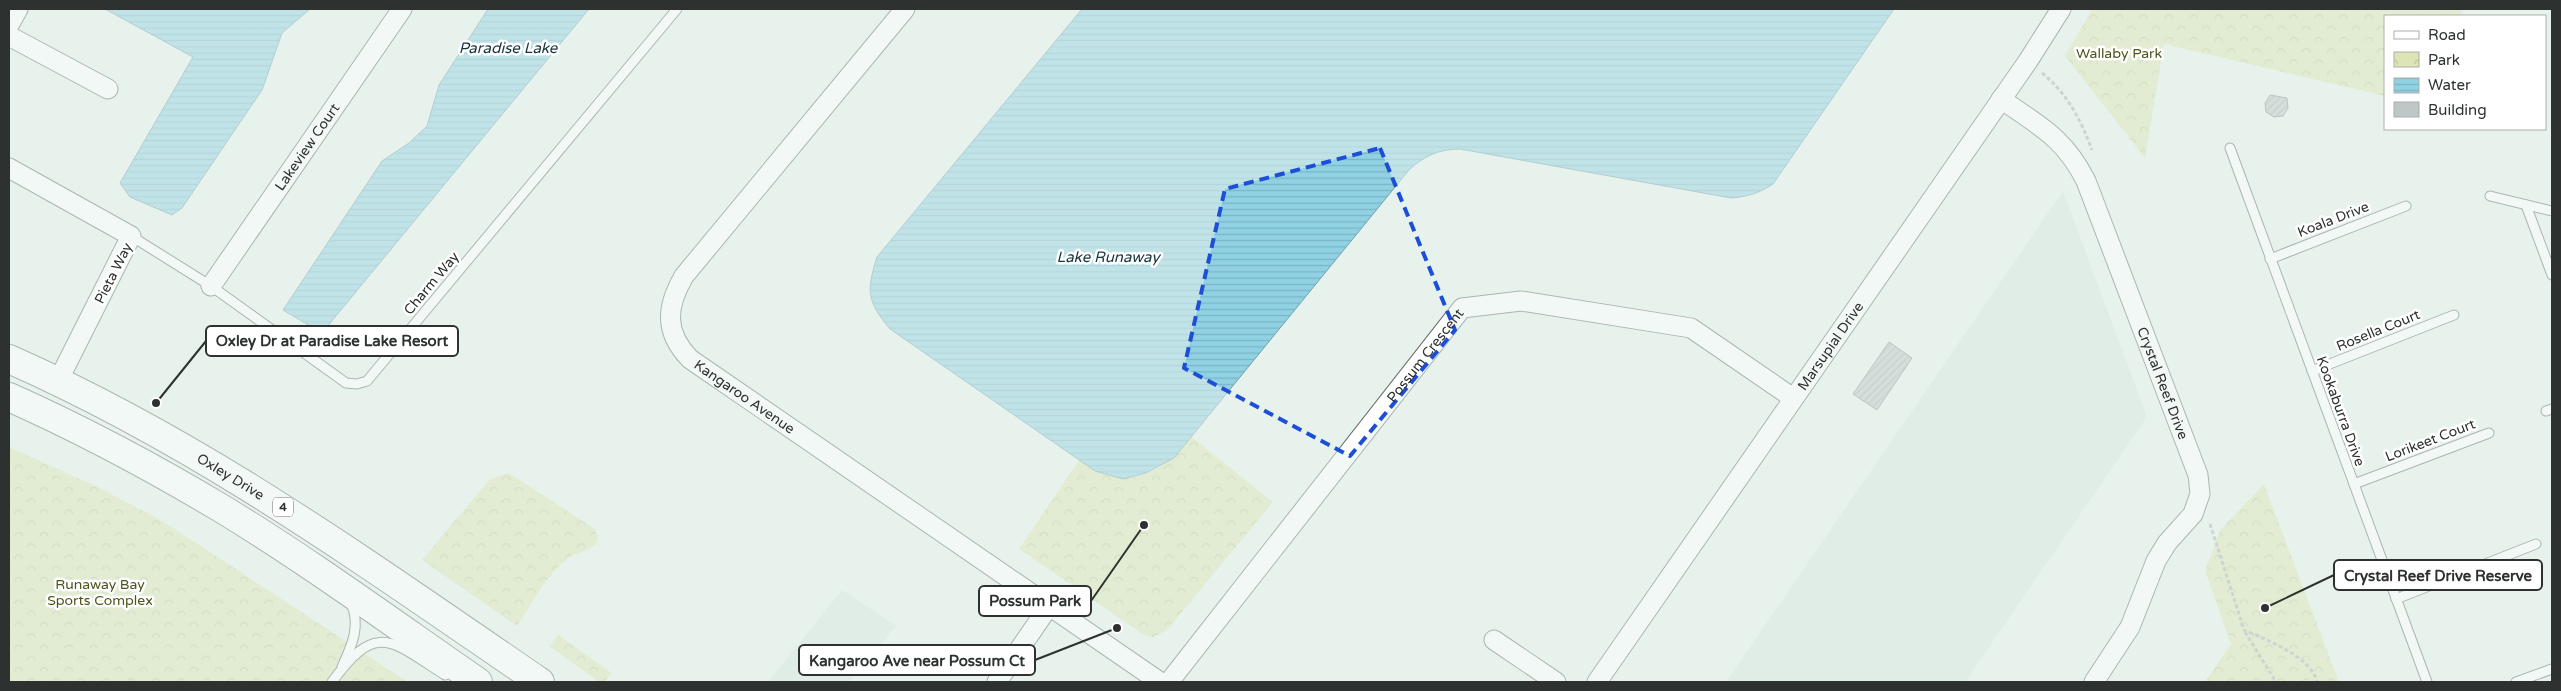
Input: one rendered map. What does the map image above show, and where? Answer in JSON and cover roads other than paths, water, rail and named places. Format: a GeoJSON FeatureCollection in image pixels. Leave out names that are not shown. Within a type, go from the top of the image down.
{"type":"FeatureCollection","features":[{"type":"Feature","properties":{"kind":"main road","name":"Oxley Drive"},"geometry":{"type":"LineString","coordinates":[[9,360],[58,381],[156,432],[254,488],[540,682]]}},
{"type":"Feature","properties":{"kind":"main road"},"geometry":{"type":"LineString","coordinates":[[9,397],[68,424],[174,481],[281,547],[478,682]]}},
{"type":"Feature","properties":{"kind":"street"},"geometry":{"type":"LineString","coordinates":[[9,25],[18,9]]}},
{"type":"Feature","properties":{"kind":"street","name":"Lakeview Court"},"geometry":{"type":"LineString","coordinates":[[211,286],[402,9]]}},
{"type":"Feature","properties":{"kind":"street","name":"Kangaroo Avenue"},"geometry":{"type":"LineString","coordinates":[[905,9],[693,263],[677,288],[670,306],[671,325],[680,348],[690,359],[1160,682]]}},
{"type":"Feature","properties":{"kind":"street","name":"Marsupial Drive"},"geometry":{"type":"LineString","coordinates":[[1597,682],[2001,100],[2061,9]]}},
{"type":"Feature","properties":{"kind":"street"},"geometry":{"type":"LineString","coordinates":[[9,36],[108,89]]}},
{"type":"Feature","properties":{"kind":"street","name":"Crystal Reef Drive"},"geometry":{"type":"LineString","coordinates":[[2001,100],[2060,141],[2074,158],[2086,181],[2198,476],[2200,494],[2194,514],[2167,543],[2156,561],[2130,627],[2094,682]]}},
{"type":"Feature","properties":{"kind":"street","name":"Pieta Way"},"geometry":{"type":"LineString","coordinates":[[9,168],[131,236],[58,381]]}},
{"type":"Feature","properties":{"kind":"street","name":"Possum Crescent"},"geometry":{"type":"LineString","coordinates":[[1169,682],[1462,308],[1522,301],[1691,328],[1793,398]]}},
{"type":"Feature","properties":{"kind":"street"},"geometry":{"type":"LineString","coordinates":[[997,682],[1049,606]]}},
{"type":"Feature","properties":{"kind":"street"},"geometry":{"type":"LineString","coordinates":[[1494,640],[1556,682]]}},
{"type":"Feature","properties":{"kind":"lane","name":"Charm Way"},"geometry":{"type":"LineString","coordinates":[[131,236],[211,286],[346,383],[356,384],[367,381],[677,9]]}},
{"type":"Feature","properties":{"kind":"lane","name":"Kookaburra Drive"},"geometry":{"type":"LineString","coordinates":[[2230,148],[2427,682]]}},
{"type":"Feature","properties":{"kind":"lane"},"geometry":{"type":"LineString","coordinates":[[2490,196],[2552,211]]}},
{"type":"Feature","properties":{"kind":"lane"},"geometry":{"type":"LineString","coordinates":[[2526,204],[2552,275]]}},
{"type":"Feature","properties":{"kind":"lane","name":"Koala Drive"},"geometry":{"type":"LineString","coordinates":[[2270,259],[2406,206]]}},
{"type":"Feature","properties":{"kind":"lane","name":"Rosella Court"},"geometry":{"type":"LineString","coordinates":[[2312,372],[2454,315]]}},
{"type":"Feature","properties":{"kind":"lane","name":"Lorikeet Court"},"geometry":{"type":"LineString","coordinates":[[2354,484],[2489,433]]}},
{"type":"Feature","properties":{"kind":"lane"},"geometry":{"type":"LineString","coordinates":[[2396,599],[2536,544]]}},
{"type":"Feature","properties":{"kind":"lane"},"geometry":{"type":"LineString","coordinates":[[332,682],[341,669],[351,647],[356,621],[345,591]]}},
{"type":"Feature","properties":{"kind":"lane"},"geometry":{"type":"LineString","coordinates":[[341,669],[374,642],[388,642],[447,677],[469,682]]}},
{"type":"Feature","properties":{"kind":"lane"},"geometry":{"type":"LineString","coordinates":[[2516,682],[2552,669]]}},
{"type":"Feature","properties":{"kind":"water"},"geometry":{"type":"Polygon","coordinates":[[[105,9],[310,9],[282,33],[262,90],[182,208],[172,215],[130,197],[120,183],[193,57],[105,9]]]}},
{"type":"Feature","properties":{"kind":"water","name":"Paradise Lake"},"geometry":{"type":"Polygon","coordinates":[[[488,9],[589,9],[322,333],[283,310],[382,161],[409,143],[427,126],[439,85],[488,9]]]}},
{"type":"Feature","properties":{"kind":"water","name":"Lake Runaway"},"geometry":{"type":"Polygon","coordinates":[[[1082,9],[1894,9],[1773,184],[1753,194],[1731,198],[1460,149],[1445,150],[1426,157],[1409,170],[1174,458],[1146,473],[1123,479],[1095,471],[890,329],[873,303],[870,288],[877,257],[1082,9]]]}},
{"type":"Feature","properties":{"kind":"place","name":"Oxley Dr at Paradise Lake Resort"},"geometry":{"type":"Point","coordinates":[156,403]}},
{"type":"Feature","properties":{"kind":"place","name":"Possum Park"},"geometry":{"type":"Point","coordinates":[1144,525]}},
{"type":"Feature","properties":{"kind":"place","name":"Crystal Reef Drive Reserve"},"geometry":{"type":"Point","coordinates":[2265,608]}},
{"type":"Feature","properties":{"kind":"place","name":"Kangaroo Ave near Possum Ct"},"geometry":{"type":"Point","coordinates":[1117,628]}},
{"type":"Feature","properties":{"kind":"park label","name":"Wallaby Park"},"geometry":{"type":"Point","coordinates":[2119,53]}},
{"type":"Feature","properties":{"kind":"park label","name":"Runaway Bay Sports Complex"},"geometry":{"type":"Point","coordinates":[100,592]}}]}
